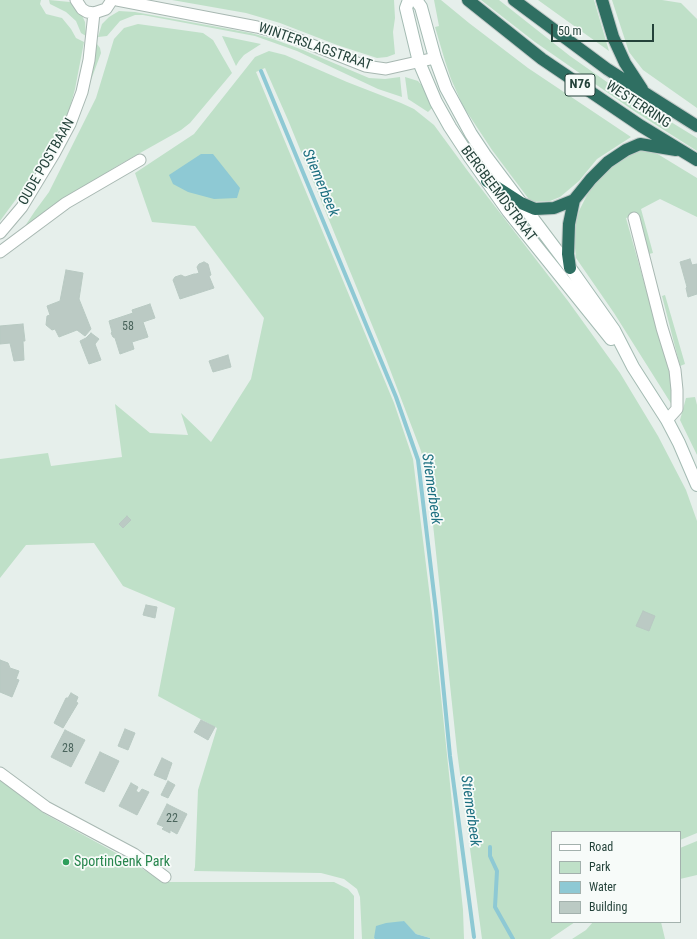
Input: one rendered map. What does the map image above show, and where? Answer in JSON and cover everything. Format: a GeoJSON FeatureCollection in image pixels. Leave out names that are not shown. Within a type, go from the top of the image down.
{"type":"FeatureCollection","features":[{"type":"Feature","properties":{"kind":"highway","name":"WESTERRING"},"geometry":{"type":"LineString","coordinates":[[468,0],[542,59],[641,126],[697,160]]}},
{"type":"Feature","properties":{"kind":"highway","name":"WESTERRING"},"geometry":{"type":"LineString","coordinates":[[514,0],[572,44],[697,126]]}},
{"type":"Feature","properties":{"kind":"highway"},"geometry":{"type":"LineString","coordinates":[[602,0],[613,37],[625,62],[645,93]]}},
{"type":"Feature","properties":{"kind":"highway"},"geometry":{"type":"LineString","coordinates":[[570,268],[568,254],[569,224],[574,200],[591,179],[604,166],[626,150],[640,144],[681,151]]}},
{"type":"Feature","properties":{"kind":"highway"},"geometry":{"type":"LineString","coordinates":[[487,181],[521,203],[535,209],[554,208],[574,200]]}},
{"type":"Feature","properties":{"kind":"street"},"geometry":{"type":"LineString","coordinates":[[76,0],[82,9],[87,12],[94,13],[106,9],[112,0]]}},
{"type":"Feature","properties":{"kind":"street","name":"WINTERSLAGSTRAAT"},"geometry":{"type":"LineString","coordinates":[[117,0],[257,26],[287,35],[365,66],[386,69],[435,58]]}},
{"type":"Feature","properties":{"kind":"street","name":"BERGBEEMDSTRAAT"},"geometry":{"type":"LineString","coordinates":[[409,0],[406,8],[419,62],[439,109],[469,156],[508,211],[633,366]]}},
{"type":"Feature","properties":{"kind":"street","name":"BERGBEEMDSTRAAT"},"geometry":{"type":"LineString","coordinates":[[416,0],[421,7],[435,58],[446,88],[471,134],[614,330],[633,366],[667,420],[679,443],[697,485]]}},
{"type":"Feature","properties":{"kind":"street","name":"OUDE POSTBAAN"},"geometry":{"type":"LineString","coordinates":[[0,233],[22,206],[54,154],[70,124],[82,92],[89,60],[94,13]]}},
{"type":"Feature","properties":{"kind":"street","name":"OUDE POSTBAAN"},"geometry":{"type":"LineString","coordinates":[[0,252],[66,203],[140,160]]}},
{"type":"Feature","properties":{"kind":"street"},"geometry":{"type":"LineString","coordinates":[[634,218],[662,328],[675,370],[677,409],[667,420]]}},
{"type":"Feature","properties":{"kind":"street"},"geometry":{"type":"LineString","coordinates":[[0,774],[46,807],[134,854],[165,876]]}},
{"type":"Feature","properties":{"kind":"green space"},"geometry":{"type":"Polygon","coordinates":[[[0,0],[41,0],[40,4],[46,14],[62,18],[76,38],[84,42],[69,111],[28,183],[0,221],[0,0]]]}},
{"type":"Feature","properties":{"kind":"green space"},"geometry":{"type":"Polygon","coordinates":[[[49,0],[70,2],[80,11],[85,22],[86,36],[81,33],[76,21],[66,12],[50,4],[49,0]]]}},
{"type":"Feature","properties":{"kind":"green space"},"geometry":{"type":"Polygon","coordinates":[[[172,0],[394,0],[395,18],[393,32],[395,54],[377,58],[337,45],[280,23],[246,13],[172,0]]]}},
{"type":"Feature","properties":{"kind":"green space"},"geometry":{"type":"Polygon","coordinates":[[[434,0],[441,0],[528,68],[631,137],[597,159],[579,181],[560,197],[550,201],[531,202],[492,150],[463,106],[451,79],[435,27],[439,26],[434,0]]]}},
{"type":"Feature","properties":{"kind":"green space"},"geometry":{"type":"Polygon","coordinates":[[[481,0],[499,0],[570,56],[614,87],[697,138],[697,151],[634,111],[535,42],[481,0]]]}},
{"type":"Feature","properties":{"kind":"green space"},"geometry":{"type":"Polygon","coordinates":[[[538,0],[594,0],[609,51],[538,0]]]}},
{"type":"Feature","properties":{"kind":"green space"},"geometry":{"type":"Polygon","coordinates":[[[612,0],[662,0],[681,3],[697,19],[697,108],[643,70],[629,52],[612,0]]]}},
{"type":"Feature","properties":{"kind":"green space"},"geometry":{"type":"Polygon","coordinates":[[[119,11],[135,12],[251,33],[303,50],[369,78],[385,79],[400,77],[402,97],[378,89],[297,51],[255,36],[143,15],[135,15],[120,21],[107,36],[98,37],[102,24],[109,17],[119,11]]]}},
{"type":"Feature","properties":{"kind":"green space"},"geometry":{"type":"Polygon","coordinates":[[[138,24],[203,33],[213,40],[232,73],[190,123],[181,130],[117,166],[25,226],[49,192],[96,98],[114,39],[124,28],[138,24]]]}},
{"type":"Feature","properties":{"kind":"green space"},"geometry":{"type":"Polygon","coordinates":[[[222,36],[261,44],[244,55],[236,66],[222,36]]]}},
{"type":"Feature","properties":{"kind":"green space"},"geometry":{"type":"Polygon","coordinates":[[[97,44],[101,53],[84,99],[97,44]]]}},
{"type":"Feature","properties":{"kind":"green space"},"geometry":{"type":"Polygon","coordinates":[[[269,51],[285,55],[414,109],[434,125],[568,301],[620,373],[658,436],[686,490],[697,521],[697,833],[681,840],[681,831],[551,831],[551,923],[574,923],[550,939],[482,939],[457,751],[430,496],[421,451],[386,359],[288,120],[265,68],[256,72],[394,403],[413,459],[435,638],[463,910],[464,939],[430,939],[416,934],[403,921],[374,937],[375,939],[362,939],[360,897],[357,889],[344,879],[321,873],[194,871],[198,790],[217,728],[158,696],[175,608],[123,586],[94,543],[26,545],[0,578],[0,459],[48,453],[51,466],[122,457],[115,404],[150,433],[188,435],[181,413],[211,442],[251,379],[264,318],[195,226],[152,222],[135,173],[194,134],[255,57],[269,51]]]}},
{"type":"Feature","properties":{"kind":"green space"},"geometry":{"type":"Polygon","coordinates":[[[405,77],[418,81],[426,90],[432,108],[428,112],[408,99],[405,77]]]}},
{"type":"Feature","properties":{"kind":"green space"},"geometry":{"type":"Polygon","coordinates":[[[650,151],[656,153],[697,178],[697,217],[660,199],[641,209],[653,253],[649,254],[639,214],[626,218],[672,382],[672,405],[614,313],[576,258],[574,238],[575,226],[579,211],[587,195],[600,177],[614,164],[631,153],[650,151]]]}},
{"type":"Feature","properties":{"kind":"green space"},"geometry":{"type":"Polygon","coordinates":[[[665,295],[685,364],[680,366],[662,296],[665,295]]]}},
{"type":"Feature","properties":{"kind":"green space"},"geometry":{"type":"Polygon","coordinates":[[[695,397],[697,405],[697,455],[680,420],[686,398],[695,397]]]}},
{"type":"Feature","properties":{"kind":"green space","name":"SportinGenk Park"},"geometry":{"type":"Polygon","coordinates":[[[0,780],[45,814],[118,854],[164,882],[334,882],[348,889],[354,896],[354,939],[0,939],[0,780]]]}},
{"type":"Feature","properties":{"kind":"green space"},"geometry":{"type":"Polygon","coordinates":[[[697,841],[697,875],[681,879],[681,848],[697,841]]]}},
{"type":"Feature","properties":{"kind":"green space"},"geometry":{"type":"Polygon","coordinates":[[[592,923],[661,923],[665,939],[572,939],[586,930],[592,923]]]}},
{"type":"Feature","properties":{"kind":"water"},"geometry":{"type":"Polygon","coordinates":[[[201,154],[213,154],[240,188],[237,198],[214,199],[188,192],[173,184],[169,175],[201,154]]]}},
{"type":"Feature","properties":{"kind":"water"},"geometry":{"type":"Polygon","coordinates":[[[404,921],[416,934],[430,939],[374,938],[376,926],[404,921]]]}},
{"type":"Feature","properties":{"kind":"building"},"geometry":{"type":"Polygon","coordinates":[[[690,259],[692,265],[697,264],[697,294],[688,297],[687,287],[680,262],[690,259]]]}},
{"type":"Feature","properties":{"kind":"building"},"geometry":{"type":"Polygon","coordinates":[[[204,262],[208,264],[211,275],[209,276],[214,288],[180,299],[173,280],[175,277],[181,275],[185,277],[199,273],[197,267],[199,264],[204,262]]]}},
{"type":"Feature","properties":{"kind":"building"},"geometry":{"type":"Polygon","coordinates":[[[66,270],[83,273],[79,299],[91,329],[85,336],[77,330],[59,337],[55,329],[52,330],[46,325],[47,316],[50,315],[47,306],[60,301],[66,270]]]}},
{"type":"Feature","properties":{"kind":"building"},"geometry":{"type":"Polygon","coordinates":[[[150,304],[155,318],[143,322],[148,337],[132,342],[134,349],[120,354],[115,338],[111,333],[109,321],[133,313],[132,310],[150,304]]]}},
{"type":"Feature","properties":{"kind":"building"},"geometry":{"type":"Polygon","coordinates":[[[23,324],[25,341],[23,341],[24,360],[14,361],[10,343],[0,344],[0,326],[23,324]]]}},
{"type":"Feature","properties":{"kind":"building"},"geometry":{"type":"Polygon","coordinates":[[[91,333],[99,339],[95,344],[101,360],[89,364],[80,341],[91,333]]]}},
{"type":"Feature","properties":{"kind":"building"},"geometry":{"type":"Polygon","coordinates":[[[228,355],[231,367],[213,372],[209,361],[228,355]]]}},
{"type":"Feature","properties":{"kind":"building"},"geometry":{"type":"Polygon","coordinates":[[[127,516],[131,520],[123,528],[119,524],[127,516]]]}},
{"type":"Feature","properties":{"kind":"building"},"geometry":{"type":"Polygon","coordinates":[[[146,605],[157,607],[155,618],[143,615],[146,605]]]}},
{"type":"Feature","properties":{"kind":"building"},"geometry":{"type":"Polygon","coordinates":[[[643,611],[655,616],[649,631],[636,626],[643,611]]]}},
{"type":"Feature","properties":{"kind":"building"},"geometry":{"type":"Polygon","coordinates":[[[0,660],[8,663],[10,668],[19,671],[16,679],[19,680],[12,697],[0,692],[0,660]]]}},
{"type":"Feature","properties":{"kind":"building"},"geometry":{"type":"Polygon","coordinates":[[[71,693],[78,697],[76,702],[78,703],[63,728],[54,723],[66,698],[68,698],[71,693]]]}},
{"type":"Feature","properties":{"kind":"building"},"geometry":{"type":"Polygon","coordinates":[[[201,720],[215,727],[208,740],[194,732],[201,720]]]}},
{"type":"Feature","properties":{"kind":"building"},"geometry":{"type":"Polygon","coordinates":[[[125,729],[135,733],[128,750],[118,746],[125,729]]]}},
{"type":"Feature","properties":{"kind":"building"},"geometry":{"type":"Polygon","coordinates":[[[65,730],[85,740],[71,767],[51,757],[65,730]]]}},
{"type":"Feature","properties":{"kind":"building"},"geometry":{"type":"Polygon","coordinates":[[[100,752],[119,761],[104,792],[85,783],[100,752]]]}},
{"type":"Feature","properties":{"kind":"building"},"geometry":{"type":"Polygon","coordinates":[[[162,758],[172,763],[166,780],[154,775],[162,758]]]}},
{"type":"Feature","properties":{"kind":"building"},"geometry":{"type":"Polygon","coordinates":[[[168,781],[175,785],[168,798],[161,795],[168,781]]]}},
{"type":"Feature","properties":{"kind":"building"},"geometry":{"type":"Polygon","coordinates":[[[131,783],[138,787],[136,791],[139,793],[142,789],[149,792],[137,815],[119,806],[131,783]]]}},
{"type":"Feature","properties":{"kind":"building"},"geometry":{"type":"Polygon","coordinates":[[[167,804],[187,814],[177,834],[170,830],[170,833],[162,829],[164,827],[157,824],[167,804]]]}},
{"type":"Feature","properties":{"kind":"waterway","name":"Stiemerbeek"},"geometry":{"type":"LineString","coordinates":[[261,71],[396,397],[418,460],[436,611],[450,756],[474,937]]}},
{"type":"Feature","properties":{"kind":"waterway"},"geometry":{"type":"LineString","coordinates":[[490,847],[490,856],[497,871],[495,907],[513,939]]}},
{"type":"Feature","properties":{"kind":"place","name":"SportinGenk Park"},"geometry":{"type":"Point","coordinates":[66,862]}}]}
